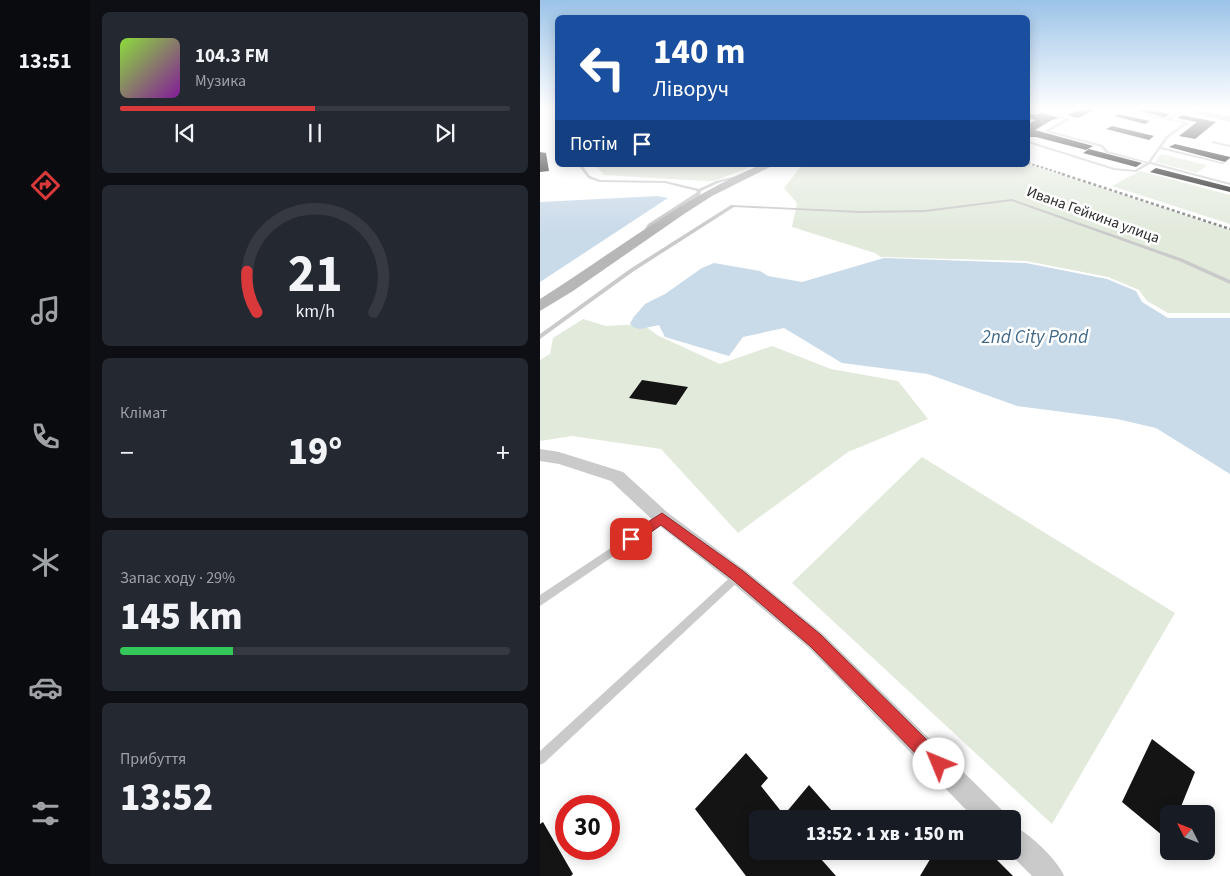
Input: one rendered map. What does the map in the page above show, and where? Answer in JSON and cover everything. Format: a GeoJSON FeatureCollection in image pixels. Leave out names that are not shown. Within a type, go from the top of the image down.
{"type":"FeatureCollection","features":[{"type":"Feature","properties":{"kind":"main road"},"geometry":{"type":"LineString","coordinates":[[540,306],[703,197],[743,175],[764,167]]}},
{"type":"Feature","properties":{"kind":"street"},"geometry":{"type":"LineString","coordinates":[[540,455],[559,458],[617,476],[662,518],[738,576],[816,641],[985,810]]}},
{"type":"Feature","properties":{"kind":"street"},"geometry":{"type":"LineString","coordinates":[[1021,847],[1051,876]]}},
{"type":"Feature","properties":{"kind":"lane"},"geometry":{"type":"LineString","coordinates":[[1056,151],[1114,169],[1136,171],[1149,163],[1158,151]]}},
{"type":"Feature","properties":{"kind":"lane"},"geometry":{"type":"LineString","coordinates":[[1106,151],[1230,184]]}},
{"type":"Feature","properties":{"kind":"lane"},"geometry":{"type":"LineString","coordinates":[[1172,151],[1222,163]]}},
{"type":"Feature","properties":{"kind":"lane"},"geometry":{"type":"LineString","coordinates":[[582,167],[589,177],[599,181],[665,182],[700,190]]}},
{"type":"Feature","properties":{"kind":"lane"},"geometry":{"type":"LineString","coordinates":[[642,238],[650,225],[698,194],[700,190],[716,182],[743,175]]}},
{"type":"Feature","properties":{"kind":"lane"},"geometry":{"type":"LineString","coordinates":[[1223,182],[1230,176]]}},
{"type":"Feature","properties":{"kind":"lane","name":"Ивана Гейкина улица"},"geometry":{"type":"LineString","coordinates":[[540,337],[637,268],[733,206],[860,212],[925,211],[1012,200],[1181,260],[1230,282]]}},
{"type":"Feature","properties":{"kind":"lane"},"geometry":{"type":"LineString","coordinates":[[540,601],[662,518]]}},
{"type":"Feature","properties":{"kind":"lane"},"geometry":{"type":"LineString","coordinates":[[540,759],[738,576]]}},
{"type":"Feature","properties":{"kind":"shaded area"},"geometry":{"type":"Polygon","coordinates":[[[1161,154],[1207,165],[1197,173],[1155,162],[1161,154]]]}},
{"type":"Feature","properties":{"kind":"shaded area"},"geometry":{"type":"Polygon","coordinates":[[[1030,165],[1230,230],[1230,313],[1168,313],[1147,301],[1139,290],[1108,277],[1026,261],[881,257],[875,253],[792,227],[797,203],[784,188],[800,167],[1030,167],[1030,165]]]}},
{"type":"Feature","properties":{"kind":"shaded area"},"geometry":{"type":"Polygon","coordinates":[[[597,167],[751,167],[714,181],[604,175],[597,167]]]}},
{"type":"Feature","properties":{"kind":"shaded area"},"geometry":{"type":"Polygon","coordinates":[[[1140,171],[1230,195],[1230,224],[1112,186],[1140,171]]]}},
{"type":"Feature","properties":{"kind":"shaded area"},"geometry":{"type":"Polygon","coordinates":[[[583,319],[606,326],[643,324],[657,335],[720,364],[772,346],[831,369],[898,381],[928,419],[848,452],[738,533],[661,449],[572,436],[540,441],[540,360],[550,354],[553,338],[583,319]]]}},
{"type":"Feature","properties":{"kind":"shaded area"},"geometry":{"type":"Polygon","coordinates":[[[922,457],[1175,613],[1052,824],[792,583],[922,457]]]}},
{"type":"Feature","properties":{"kind":"water"},"geometry":{"type":"Polygon","coordinates":[[[657,196],[668,198],[540,282],[540,202],[657,196]]]}},
{"type":"Feature","properties":{"kind":"water","name":"2nd City Pond"},"geometry":{"type":"Polygon","coordinates":[[[884,258],[1026,263],[1107,279],[1136,291],[1142,302],[1168,318],[1230,318],[1230,474],[1156,428],[1117,419],[1017,406],[928,374],[842,363],[784,328],[743,337],[729,356],[665,337],[655,317],[632,319],[645,304],[665,294],[702,268],[714,263],[760,271],[768,276],[802,282],[884,258]]]}},
{"type":"Feature","properties":{"kind":"building"},"geometry":{"type":"Polygon","coordinates":[[[1086,151],[1096,151],[1142,163],[1136,167],[1083,153],[1086,151]]]}},
{"type":"Feature","properties":{"kind":"building"},"geometry":{"type":"Polygon","coordinates":[[[1183,151],[1204,151],[1230,157],[1225,162],[1183,151]]]}},
{"type":"Feature","properties":{"kind":"building"},"geometry":{"type":"Polygon","coordinates":[[[540,152],[546,153],[549,171],[540,172],[540,152]]]}},
{"type":"Feature","properties":{"kind":"building"},"geometry":{"type":"Polygon","coordinates":[[[1156,168],[1230,187],[1230,192],[1150,172],[1156,168]]]}},
{"type":"Feature","properties":{"kind":"building"},"geometry":{"type":"Polygon","coordinates":[[[642,380],[688,387],[676,405],[629,398],[642,380]]]}},
{"type":"Feature","properties":{"kind":"building"},"geometry":{"type":"Polygon","coordinates":[[[1152,739],[1195,772],[1182,805],[1160,805],[1160,833],[1122,802],[1152,739]]]}},
{"type":"Feature","properties":{"kind":"building"},"geometry":{"type":"Polygon","coordinates":[[[746,753],[768,778],[761,786],[780,810],[749,810],[749,860],[822,860],[836,876],[746,876],[695,809],[746,753]]]}},
{"type":"Feature","properties":{"kind":"building"},"geometry":{"type":"Polygon","coordinates":[[[809,785],[831,810],[788,810],[809,785]]]}},
{"type":"Feature","properties":{"kind":"building"},"geometry":{"type":"Polygon","coordinates":[[[543,822],[555,843],[555,860],[565,860],[573,874],[571,876],[540,876],[540,824],[543,822]]]}},
{"type":"Feature","properties":{"kind":"building"},"geometry":{"type":"Polygon","coordinates":[[[930,860],[997,860],[1013,876],[920,876],[930,860]]]}},
{"type":"Feature","properties":{"kind":"waterway"},"geometry":{"type":"LineString","coordinates":[[640,323],[691,313]]}},
{"type":"Feature","properties":{"kind":"railway"},"geometry":{"type":"LineString","coordinates":[[1030,164],[1066,175]]}},
{"type":"Feature","properties":{"kind":"railway"},"geometry":{"type":"LineString","coordinates":[[1062,174],[1230,229]]}},
{"type":"Feature","properties":{"kind":"route"},"geometry":{"type":"LineString","coordinates":[[631,539],[662,518],[738,576],[816,641],[939,764]]}}]}
